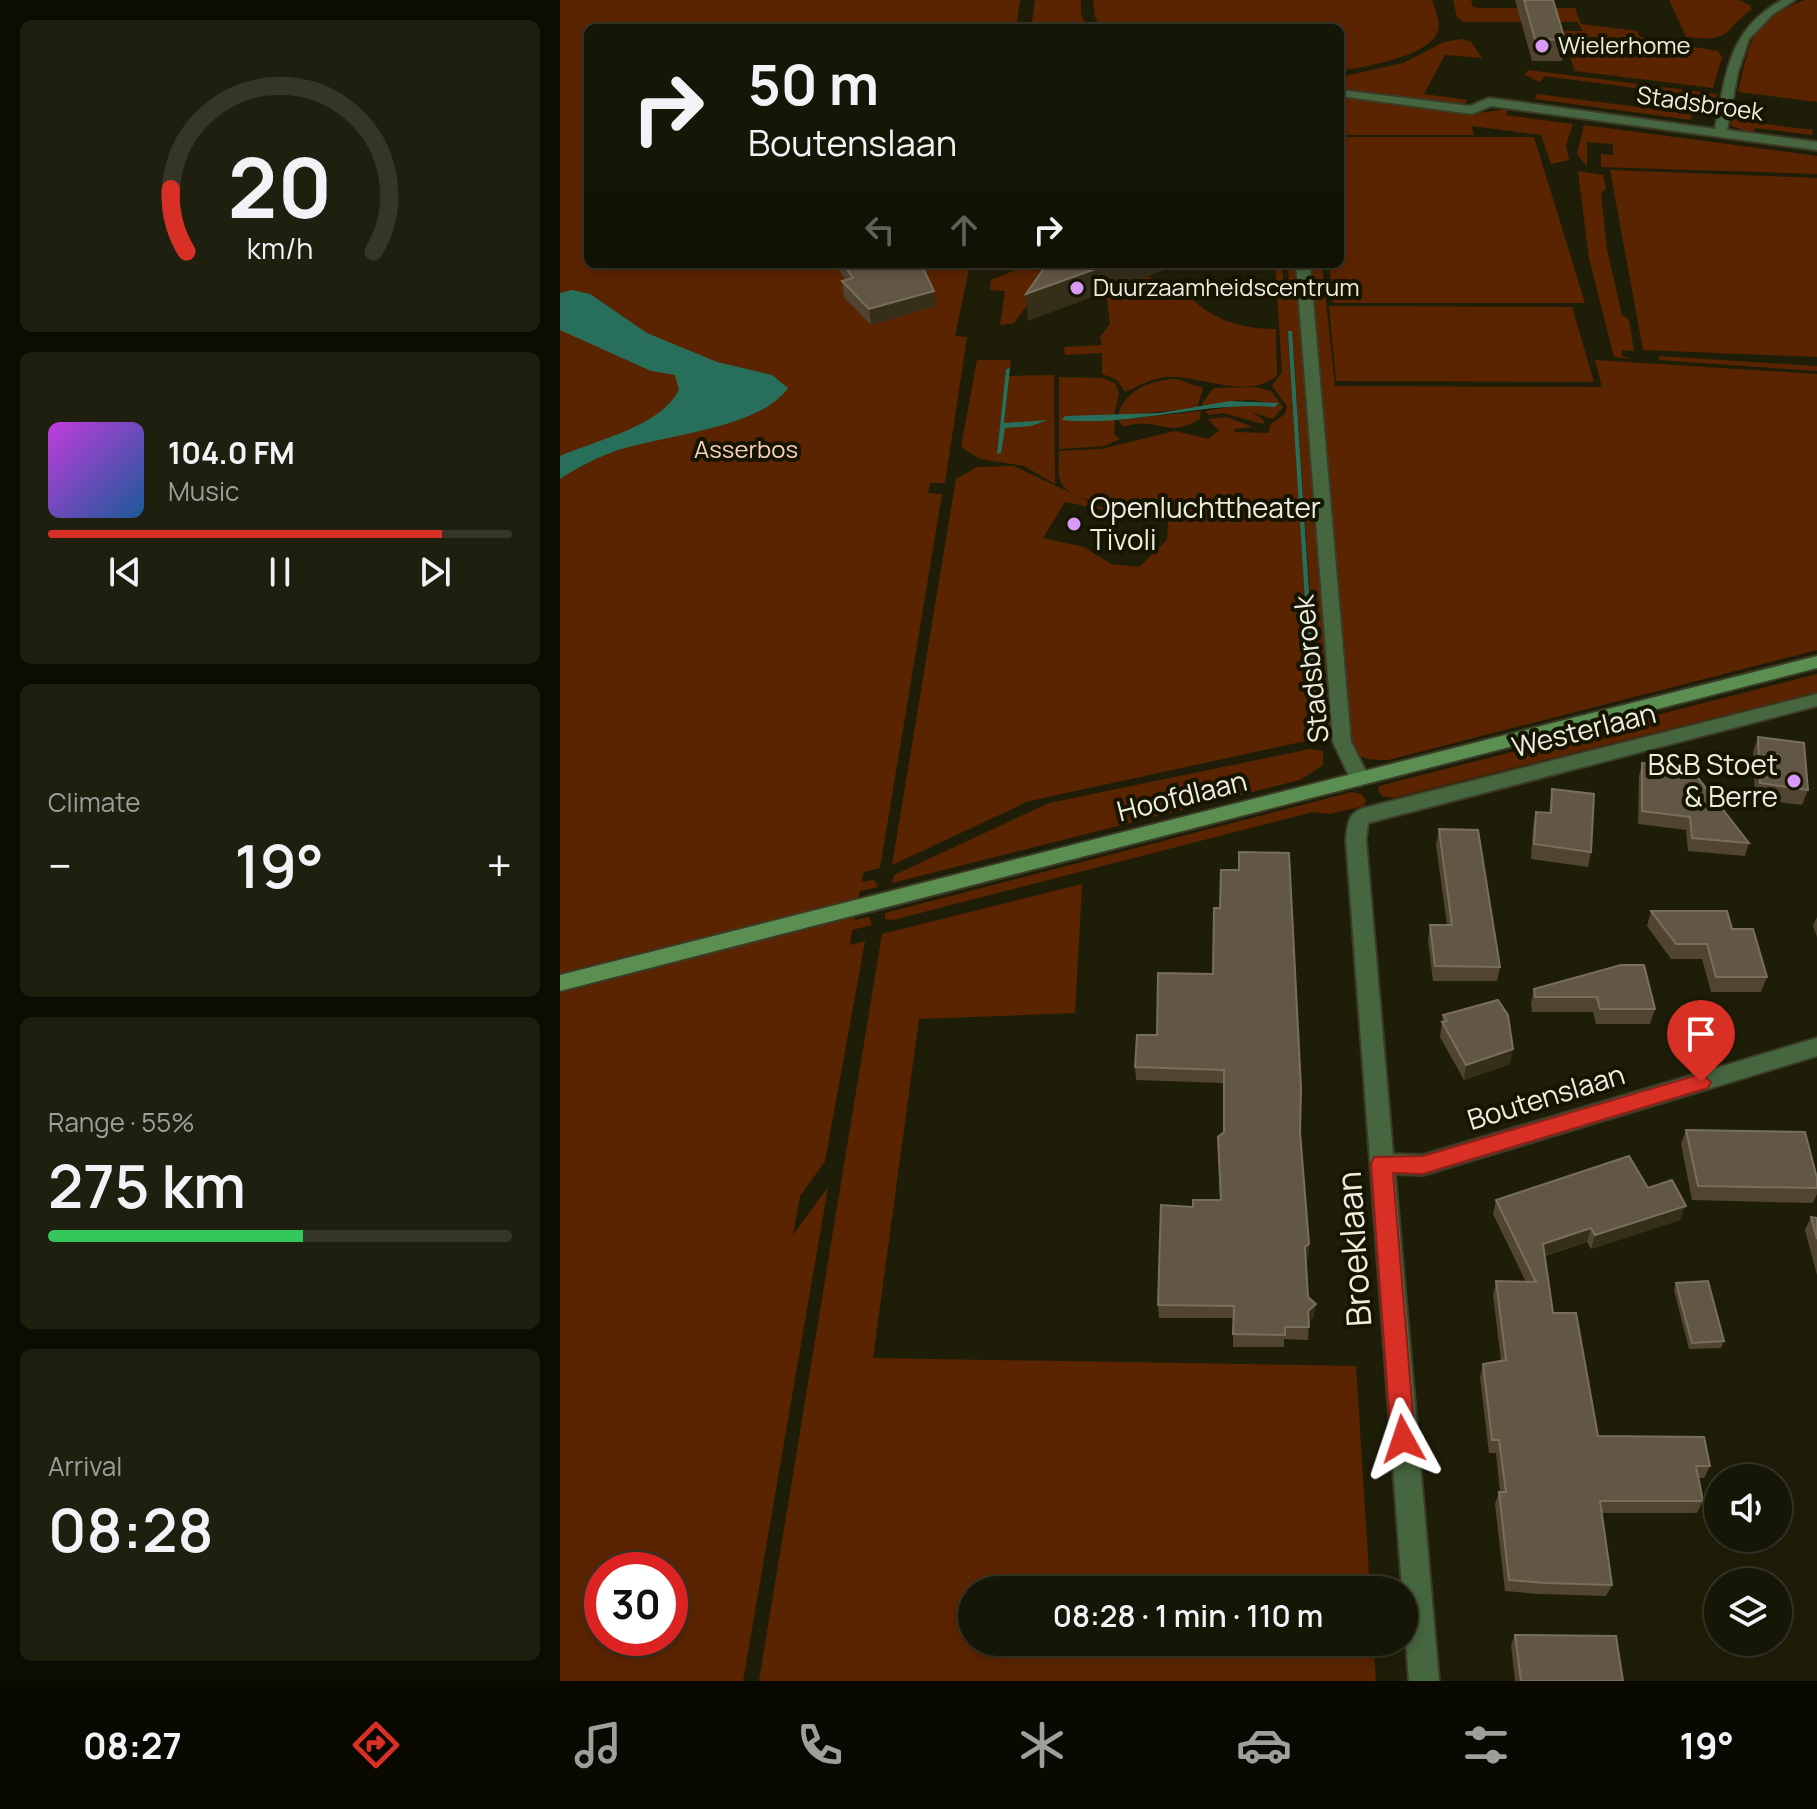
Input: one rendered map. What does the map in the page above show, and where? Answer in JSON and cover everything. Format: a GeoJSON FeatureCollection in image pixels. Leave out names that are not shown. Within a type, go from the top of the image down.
{"type":"FeatureCollection","features":[{"type":"Feature","properties":{"kind":"street"},"geometry":{"type":"LineString","coordinates":[[1720,133],[1744,34],[1763,13],[1790,0]]}},
{"type":"Feature","properties":{"kind":"street","name":"Stadsbroek"},"geometry":{"type":"LineString","coordinates":[[1344,94],[1472,110],[1489,102],[1817,146]]}},
{"type":"Feature","properties":{"kind":"street","name":"Stadsbroek"},"geometry":{"type":"LineString","coordinates":[[1303,268],[1342,742],[1360,779]]}},
{"type":"Feature","properties":{"kind":"street","name":"Hoofdlaan"},"geometry":{"type":"LineString","coordinates":[[560,983],[1817,662]]}},
{"type":"Feature","properties":{"kind":"street","name":"Westerlaan"},"geometry":{"type":"LineString","coordinates":[[1364,815],[1817,700]]}},
{"type":"Feature","properties":{"kind":"street","name":"Broeklaan"},"geometry":{"type":"LineString","coordinates":[[1364,815],[1355,827],[1424,1681]]}},
{"type":"Feature","properties":{"kind":"street","name":"Boutenslaan"},"geometry":{"type":"LineString","coordinates":[[1382,1164],[1423,1165],[1817,1047]]}},
{"type":"Feature","properties":{"kind":"green space","name":"Asserbos"},"geometry":{"type":"Polygon","coordinates":[[[560,0],[1020,0],[1017,24],[584,24],[584,268],[969,268],[955,336],[967,337],[945,483],[930,483],[928,493],[942,494],[880,868],[864,872],[861,882],[874,880],[878,887],[860,891],[854,920],[869,917],[872,925],[852,930],[850,945],[865,941],[825,1161],[800,1196],[793,1235],[828,1187],[743,1681],[560,1681],[560,0]]]}},
{"type":"Feature","properties":{"kind":"green space"},"geometry":{"type":"Polygon","coordinates":[[[1035,0],[1081,0],[1081,15],[1087,24],[1032,24],[1035,0]]]}},
{"type":"Feature","properties":{"kind":"green space"},"geometry":{"type":"Polygon","coordinates":[[[1093,0],[1432,0],[1439,27],[1432,40],[1409,54],[1344,70],[1344,24],[1099,24],[1095,17],[1093,0]]]}},
{"type":"Feature","properties":{"kind":"green space"},"geometry":{"type":"Polygon","coordinates":[[[1453,0],[1471,0],[1473,7],[1479,8],[1575,8],[1581,24],[1637,31],[1640,37],[1650,39],[1649,45],[1679,49],[1682,45],[1718,51],[1722,57],[1713,88],[1575,71],[1563,36],[1564,31],[1583,31],[1577,22],[1464,22],[1457,17],[1453,0]]]}},
{"type":"Feature","properties":{"kind":"green space"},"geometry":{"type":"Polygon","coordinates":[[[1669,0],[1739,0],[1751,6],[1751,10],[1718,37],[1686,37],[1669,0]]]}},
{"type":"Feature","properties":{"kind":"green space"},"geometry":{"type":"Polygon","coordinates":[[[1805,0],[1817,0],[1817,102],[1738,92],[1750,45],[1763,24],[1805,0]]]}},
{"type":"Feature","properties":{"kind":"green space"},"geometry":{"type":"Polygon","coordinates":[[[1462,39],[1471,42],[1482,58],[1445,55],[1424,94],[1467,100],[1465,104],[1344,90],[1344,76],[1403,63],[1444,42],[1462,39]]]}},
{"type":"Feature","properties":{"kind":"green space"},"geometry":{"type":"Polygon","coordinates":[[[1528,70],[1718,94],[1713,101],[1698,102],[1696,96],[1544,76],[1540,82],[1525,75],[1528,70]]]}},
{"type":"Feature","properties":{"kind":"green space"},"geometry":{"type":"Polygon","coordinates":[[[1537,94],[1692,114],[1691,120],[1535,99],[1537,94]]]}},
{"type":"Feature","properties":{"kind":"green space"},"geometry":{"type":"Polygon","coordinates":[[[1344,96],[1479,113],[1508,109],[1506,115],[1573,124],[1566,145],[1569,160],[1551,164],[1541,135],[1471,126],[1474,135],[1344,135],[1344,96]]]}},
{"type":"Feature","properties":{"kind":"green space"},"geometry":{"type":"Polygon","coordinates":[[[1733,118],[1757,118],[1757,123],[1813,130],[1812,135],[1755,128],[1752,134],[1730,125],[1733,118]]]}},
{"type":"Feature","properties":{"kind":"green space"},"geometry":{"type":"Polygon","coordinates":[[[1584,125],[1817,156],[1817,174],[1601,167],[1601,154],[1613,155],[1613,144],[1587,142],[1587,166],[1577,154],[1584,125]]]}},
{"type":"Feature","properties":{"kind":"green space"},"geometry":{"type":"Polygon","coordinates":[[[1344,137],[1534,137],[1585,303],[1333,303],[1329,268],[1344,268],[1344,137]]]}},
{"type":"Feature","properties":{"kind":"green space"},"geometry":{"type":"Polygon","coordinates":[[[1610,170],[1817,178],[1817,357],[1643,350],[1610,170]]]}},
{"type":"Feature","properties":{"kind":"green space"},"geometry":{"type":"Polygon","coordinates":[[[1578,171],[1603,175],[1606,189],[1601,193],[1607,250],[1622,315],[1629,320],[1634,351],[1621,350],[1622,356],[1632,359],[1614,357],[1589,258],[1578,171]]]}},
{"type":"Feature","properties":{"kind":"green space"},"geometry":{"type":"Polygon","coordinates":[[[1275,268],[1282,268],[1284,286],[1289,287],[1288,268],[1297,268],[1332,731],[1315,739],[1029,801],[892,865],[956,479],[977,467],[1014,466],[1103,508],[1106,510],[1065,502],[1043,538],[1084,547],[1111,564],[1139,567],[1167,540],[1169,512],[1094,501],[1069,491],[1060,479],[1059,451],[1101,449],[1175,431],[1208,439],[1219,431],[1208,419],[1227,417],[1253,427],[1234,429],[1235,432],[1269,433],[1270,425],[1285,414],[1287,406],[1272,386],[1282,372],[1275,268]],[[1288,331],[1319,728],[1292,331],[1288,331]]]}},
{"type":"Feature","properties":{"kind":"green space"},"geometry":{"type":"Polygon","coordinates":[[[1310,268],[1322,268],[1335,386],[1602,387],[1595,360],[1817,374],[1817,650],[1388,760],[1362,757],[1351,744],[1310,268]]]}},
{"type":"Feature","properties":{"kind":"green space"},"geometry":{"type":"Polygon","coordinates":[[[1018,269],[1052,272],[1014,323],[1000,325],[1005,291],[990,290],[991,280],[1018,269]]]}},
{"type":"Feature","properties":{"kind":"green space"},"geometry":{"type":"Polygon","coordinates":[[[1149,276],[1168,298],[1185,292],[1226,321],[1276,329],[1277,376],[1265,383],[1237,387],[1166,377],[1125,392],[1117,380],[1102,374],[1102,353],[1065,355],[1064,347],[1102,345],[1100,337],[1110,324],[1106,291],[1149,276]]]}},
{"type":"Feature","properties":{"kind":"green space"},"geometry":{"type":"Polygon","coordinates":[[[1329,306],[1572,307],[1594,382],[1336,381],[1329,306]]]}},
{"type":"Feature","properties":{"kind":"green space"},"geometry":{"type":"Polygon","coordinates":[[[1659,356],[1817,366],[1817,371],[1659,360],[1659,356]]]}},
{"type":"Feature","properties":{"kind":"green space"},"geometry":{"type":"Polygon","coordinates":[[[977,360],[1011,360],[1010,368],[1006,369],[997,454],[1005,428],[1045,422],[1004,423],[1009,376],[1054,375],[1055,484],[1024,466],[980,459],[961,447],[977,360]]]}},
{"type":"Feature","properties":{"kind":"green space"},"geometry":{"type":"Polygon","coordinates":[[[1059,377],[1103,378],[1115,383],[1119,394],[1114,416],[1063,420],[1115,420],[1114,434],[1120,439],[1104,446],[1059,449],[1059,377]]]}},
{"type":"Feature","properties":{"kind":"green space"},"geometry":{"type":"Polygon","coordinates":[[[1176,379],[1203,388],[1197,408],[1118,416],[1132,393],[1148,384],[1176,379]]]}},
{"type":"Feature","properties":{"kind":"green space"},"geometry":{"type":"Polygon","coordinates":[[[1255,387],[1271,391],[1283,407],[1273,419],[1252,412],[1265,421],[1263,424],[1223,413],[1209,415],[1205,411],[1241,405],[1275,407],[1249,400],[1203,406],[1202,403],[1214,388],[1255,387]]]}},
{"type":"Feature","properties":{"kind":"green space"},"geometry":{"type":"Polygon","coordinates":[[[1201,411],[1200,419],[1188,425],[1169,428],[1145,424],[1123,427],[1118,420],[1201,411]]]}},
{"type":"Feature","properties":{"kind":"green space"},"geometry":{"type":"Polygon","coordinates":[[[1817,674],[1817,692],[1393,798],[1382,796],[1378,790],[1379,786],[1817,674]]]}},
{"type":"Feature","properties":{"kind":"green space"},"geometry":{"type":"Polygon","coordinates":[[[1310,749],[1323,751],[1323,765],[1300,780],[892,883],[894,875],[1049,803],[1310,749]]]}},
{"type":"Feature","properties":{"kind":"green space"},"geometry":{"type":"Polygon","coordinates":[[[1352,792],[1362,794],[1366,801],[1363,806],[1330,814],[1313,812],[893,920],[885,919],[885,913],[1352,792]]]}},
{"type":"Feature","properties":{"kind":"green space"},"geometry":{"type":"Polygon","coordinates":[[[1082,884],[1075,1013],[919,1019],[873,1358],[1356,1366],[1369,1576],[958,1576],[958,1656],[1374,1656],[1376,1681],[759,1681],[882,934],[1082,884]]]}},
{"type":"Feature","properties":{"kind":"water"},"geometry":{"type":"Polygon","coordinates":[[[572,290],[590,294],[647,333],[717,362],[772,375],[788,388],[774,402],[755,413],[706,430],[610,453],[560,479],[560,456],[642,423],[670,403],[679,390],[675,375],[651,371],[560,330],[560,293],[572,290]]]}},
{"type":"Feature","properties":{"kind":"water"},"geometry":{"type":"Polygon","coordinates":[[[1288,331],[1292,331],[1318,729],[1313,728],[1288,331]]]}},
{"type":"Feature","properties":{"kind":"water"},"geometry":{"type":"Polygon","coordinates":[[[1010,368],[1004,423],[1048,420],[1031,426],[1005,428],[1001,453],[997,454],[1006,369],[1010,368]]]}},
{"type":"Feature","properties":{"kind":"water"},"geometry":{"type":"Polygon","coordinates":[[[1230,401],[1279,403],[1275,407],[1222,407],[1116,420],[1062,420],[1065,416],[1160,413],[1230,401]]]}},
{"type":"Feature","properties":{"kind":"building"},"geometry":{"type":"Polygon","coordinates":[[[1524,0],[1553,0],[1565,40],[1535,39],[1524,0]]]}},
{"type":"Feature","properties":{"kind":"building"},"geometry":{"type":"Polygon","coordinates":[[[846,268],[923,268],[934,291],[869,309],[842,281],[853,278],[846,268]]]}},
{"type":"Feature","properties":{"kind":"building"},"geometry":{"type":"Polygon","coordinates":[[[1044,268],[1098,268],[1026,294],[1044,268]]]}},
{"type":"Feature","properties":{"kind":"building"},"geometry":{"type":"Polygon","coordinates":[[[1758,737],[1804,743],[1808,790],[1760,783],[1758,737]]]}},
{"type":"Feature","properties":{"kind":"building"},"geometry":{"type":"Polygon","coordinates":[[[1642,763],[1691,769],[1749,843],[1692,838],[1690,817],[1642,811],[1642,763]]]}},
{"type":"Feature","properties":{"kind":"building"},"geometry":{"type":"Polygon","coordinates":[[[1552,789],[1594,794],[1591,852],[1534,844],[1536,812],[1551,813],[1552,789]]]}},
{"type":"Feature","properties":{"kind":"building"},"geometry":{"type":"Polygon","coordinates":[[[1439,829],[1478,830],[1500,967],[1435,966],[1430,925],[1452,925],[1439,829]]]}},
{"type":"Feature","properties":{"kind":"building"},"geometry":{"type":"Polygon","coordinates":[[[1239,852],[1289,853],[1301,1088],[1300,1132],[1309,1244],[1305,1247],[1308,1297],[1316,1304],[1308,1311],[1309,1327],[1285,1327],[1285,1335],[1233,1334],[1234,1306],[1158,1305],[1161,1205],[1193,1207],[1193,1200],[1221,1200],[1218,1137],[1224,1132],[1224,1070],[1135,1067],[1137,1035],[1157,1035],[1158,973],[1213,974],[1214,908],[1220,908],[1221,870],[1239,870],[1239,852]]]}},
{"type":"Feature","properties":{"kind":"building"},"geometry":{"type":"Polygon","coordinates":[[[1651,911],[1727,911],[1732,929],[1753,929],[1767,977],[1716,977],[1707,944],[1676,944],[1651,911]]]}},
{"type":"Feature","properties":{"kind":"building"},"geometry":{"type":"Polygon","coordinates":[[[1621,965],[1644,965],[1655,1009],[1600,1009],[1597,997],[1535,997],[1534,989],[1621,965]]]}},
{"type":"Feature","properties":{"kind":"building"},"geometry":{"type":"Polygon","coordinates":[[[1498,1000],[1508,1015],[1513,1049],[1466,1065],[1442,1022],[1447,1021],[1443,1015],[1498,1000]]]}},
{"type":"Feature","properties":{"kind":"building"},"geometry":{"type":"Polygon","coordinates":[[[1686,1130],[1805,1132],[1817,1188],[1698,1186],[1686,1130]]]}},
{"type":"Feature","properties":{"kind":"building"},"geometry":{"type":"Polygon","coordinates":[[[1629,1156],[1648,1188],[1672,1180],[1686,1206],[1595,1235],[1591,1228],[1543,1244],[1553,1313],[1576,1313],[1598,1436],[1704,1437],[1710,1464],[1696,1466],[1703,1501],[1600,1501],[1612,1585],[1509,1580],[1499,1492],[1506,1492],[1499,1440],[1492,1440],[1483,1364],[1506,1360],[1496,1281],[1536,1282],[1496,1200],[1629,1156]]]}},
{"type":"Feature","properties":{"kind":"building"},"geometry":{"type":"Polygon","coordinates":[[[1811,1217],[1817,1218],[1817,1239],[1811,1217]]]}},
{"type":"Feature","properties":{"kind":"building"},"geometry":{"type":"Polygon","coordinates":[[[1708,1281],[1724,1341],[1692,1343],[1676,1283],[1708,1281]]]}},
{"type":"Feature","properties":{"kind":"building"},"geometry":{"type":"Polygon","coordinates":[[[1515,1635],[1616,1636],[1623,1681],[1521,1681],[1515,1635]]]}},
{"type":"Feature","properties":{"kind":"place","name":"Wielerhome"},"geometry":{"type":"Point","coordinates":[1542,46]}},
{"type":"Feature","properties":{"kind":"place","name":"Duurzaamheidscentrum"},"geometry":{"type":"Point","coordinates":[1077,288]}},
{"type":"Feature","properties":{"kind":"place","name":"Openluchttheater Tivoli"},"geometry":{"type":"Point","coordinates":[1074,524]}},
{"type":"Feature","properties":{"kind":"place","name":"B&B Stoet & Berre"},"geometry":{"type":"Point","coordinates":[1794,781]}},
{"type":"Feature","properties":{"kind":"route"},"geometry":{"type":"LineString","coordinates":[[1403,1439],[1382,1164],[1423,1165],[1701,1082]]}}]}
